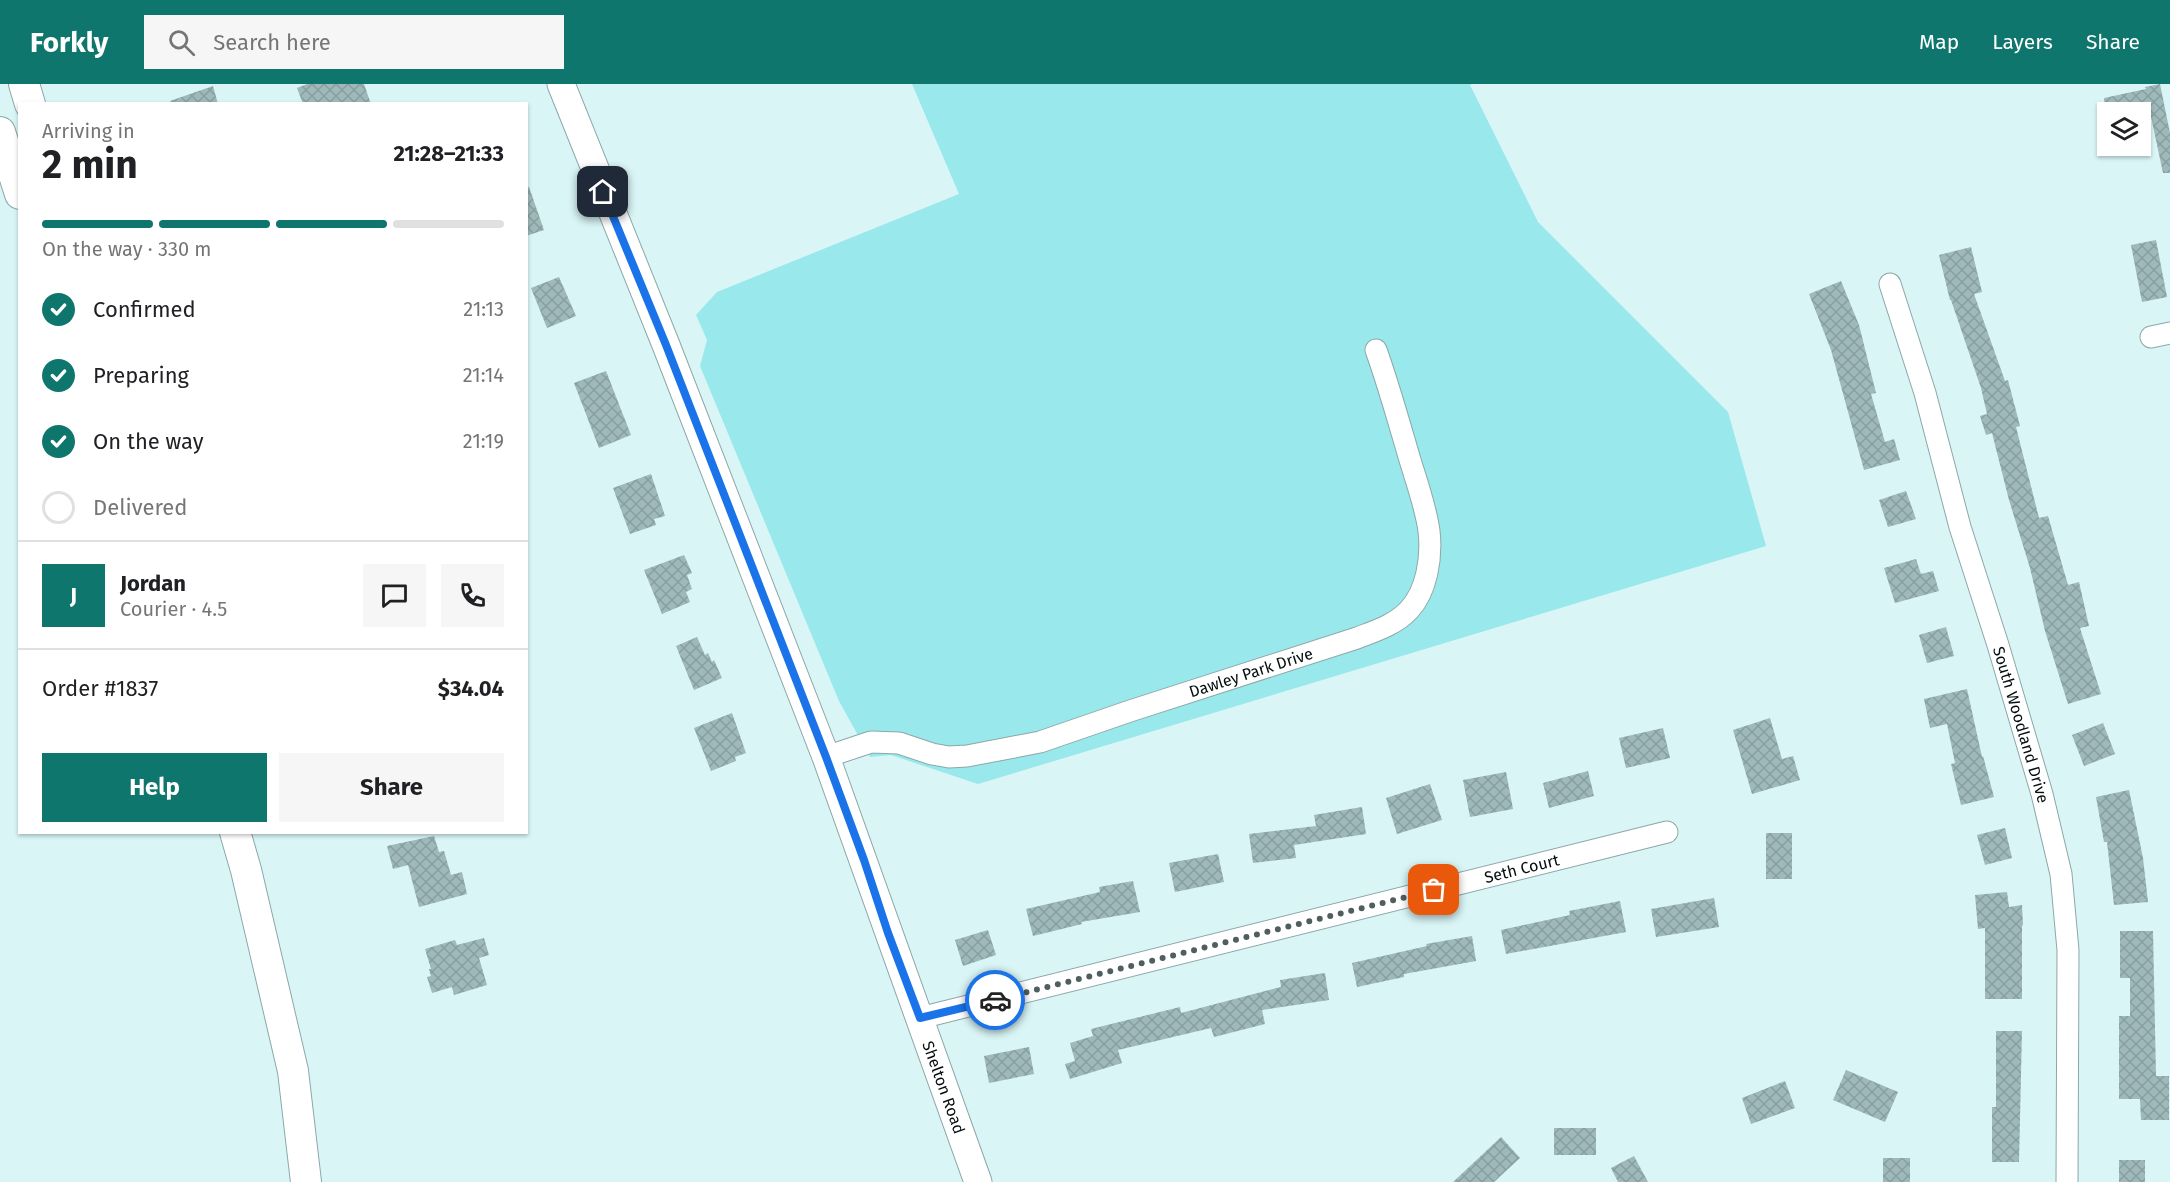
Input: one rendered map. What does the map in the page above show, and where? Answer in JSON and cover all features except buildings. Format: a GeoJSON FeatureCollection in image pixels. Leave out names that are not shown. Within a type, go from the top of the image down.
{"type":"FeatureCollection","features":[{"type":"Feature","properties":{"kind":"main road"},"geometry":{"type":"LineString","coordinates":[[24,84],[29,102]]}},
{"type":"Feature","properties":{"kind":"main road"},"geometry":{"type":"LineString","coordinates":[[0,132],[18,188]]}},
{"type":"Feature","properties":{"kind":"main road"},"geometry":{"type":"LineString","coordinates":[[221,834],[232,875],[274,990]]}},
{"type":"Feature","properties":{"kind":"main road"},"geometry":{"type":"LineString","coordinates":[[235,834],[293,1071],[300,1112],[306,1182]]}},
{"type":"Feature","properties":{"kind":"street","name":"Shelton Road"},"geometry":{"type":"LineString","coordinates":[[561,84],[666,345],[826,757],[978,1182]]}},
{"type":"Feature","properties":{"kind":"street","name":"South Woodland Drive"},"geometry":{"type":"LineString","coordinates":[[1890,284],[1925,393],[1960,528],[1998,645],[2042,794],[2061,874],[2068,950],[2067,1182]]}},
{"type":"Feature","properties":{"kind":"street","name":"Dawley Park Drive"},"geometry":{"type":"LineString","coordinates":[[826,757],[871,742],[899,743],[949,757],[976,755],[1040,742],[1357,638],[1386,627],[1398,619],[1418,598],[1423,584],[1430,549],[1429,530],[1376,350]]}},
{"type":"Feature","properties":{"kind":"street","name":"Seth Court"},"geometry":{"type":"LineString","coordinates":[[920,1018],[1667,832]]}},
{"type":"Feature","properties":{"kind":"shaded area"},"geometry":{"type":"Polygon","coordinates":[[[912,84],[1472,84],[1470,85],[1538,222],[1728,412],[1766,546],[978,784],[891,755],[870,757],[839,701],[700,366],[707,340],[696,315],[717,292],[959,194],[912,84]]]}},
{"type":"Feature","properties":{"kind":"way so far"},"geometry":{"type":"LineString","coordinates":[[995,1000],[1434,890]]}},
{"type":"Feature","properties":{"kind":"route"},"geometry":{"type":"LineString","coordinates":[[603,192],[666,345],[826,757],[920,1018],[995,1000]]}}]}
